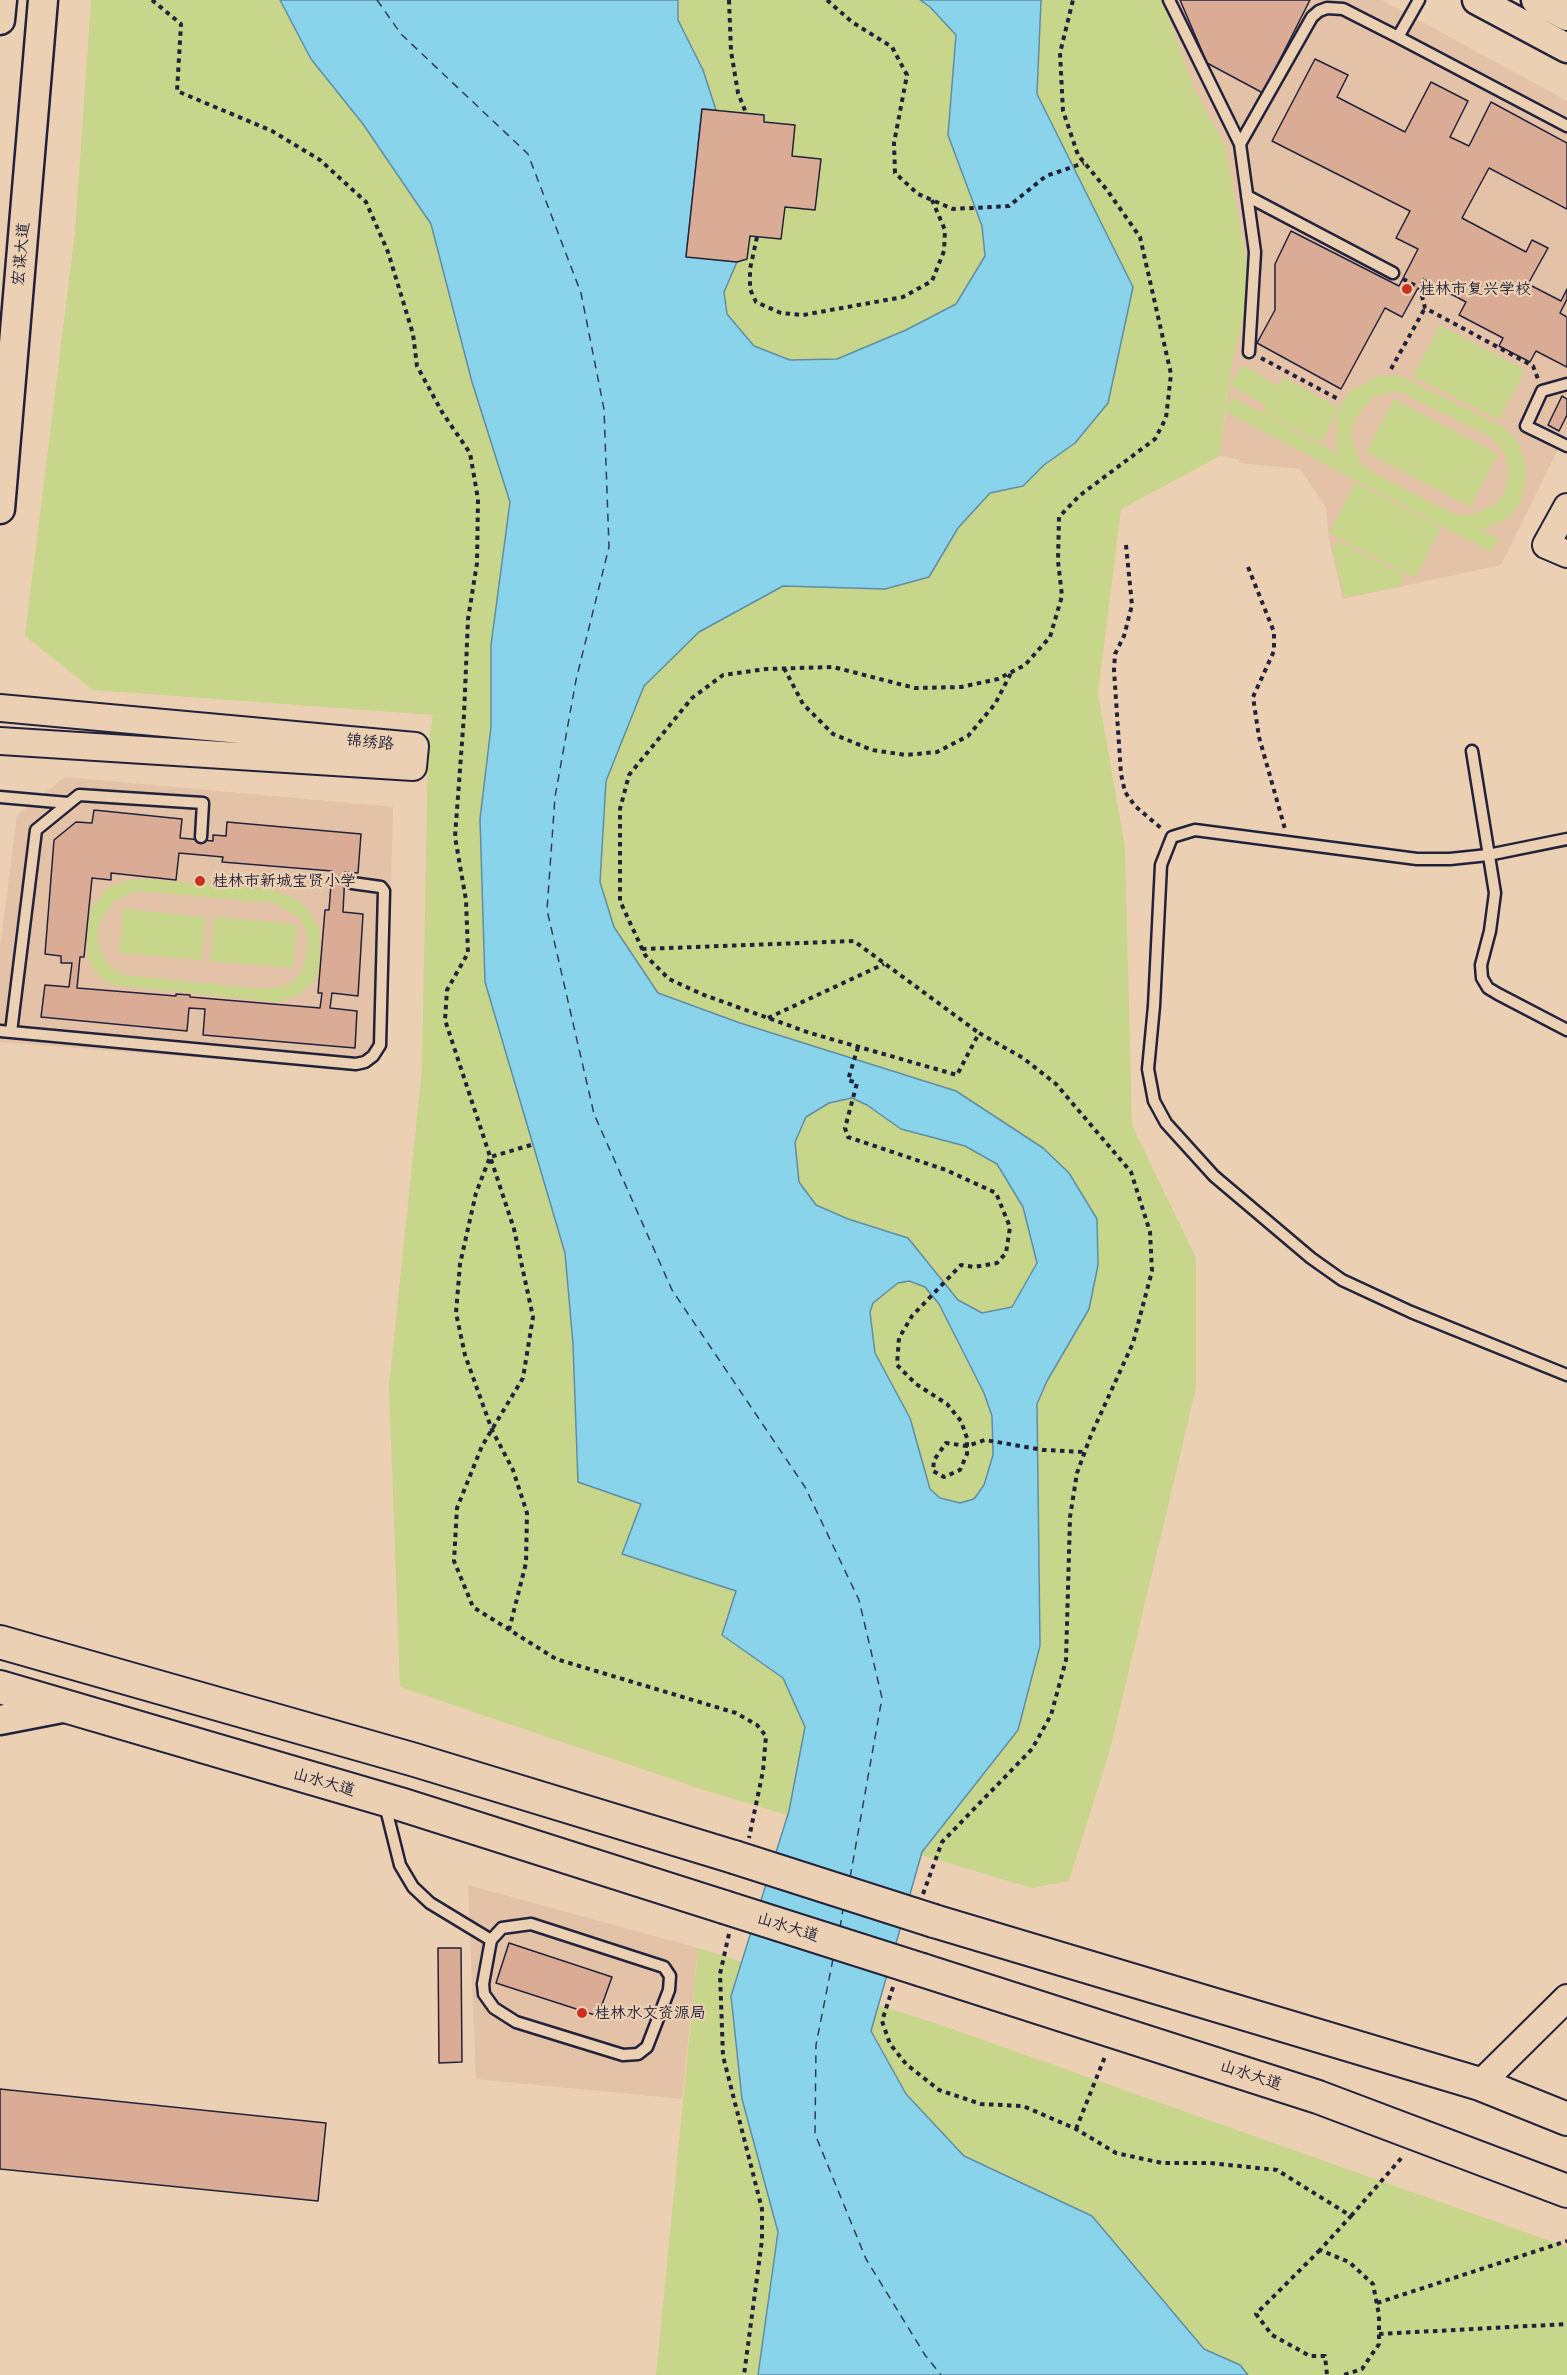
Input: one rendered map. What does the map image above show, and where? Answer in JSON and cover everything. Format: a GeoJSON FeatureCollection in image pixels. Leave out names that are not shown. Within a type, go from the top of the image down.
{"type":"FeatureCollection","features":[{"type":"Feature","properties":{"kind":"main road"},"geometry":{"type":"LineString","coordinates":[[0,20],[2,0]]}},
{"type":"Feature","properties":{"kind":"main road","name":"宏谋大道"},"geometry":{"type":"LineString","coordinates":[[0,509],[43,0]]}},
{"type":"Feature","properties":{"kind":"main road"},"geometry":{"type":"LineString","coordinates":[[1477,0],[1567,48]]}},
{"type":"Feature","properties":{"kind":"main road"},"geometry":{"type":"LineString","coordinates":[[1536,0],[1567,16]]}},
{"type":"Feature","properties":{"kind":"main road"},"geometry":{"type":"LineString","coordinates":[[3,1642],[740,1853],[1480,2084],[1567,2119]]}},
{"type":"Feature","properties":{"kind":"main road","name":"山水大道"},"geometry":{"type":"LineString","coordinates":[[0,1687],[383,1799],[727,1918],[909,1974],[1115,2031],[1318,2097],[1567,2192]]}},
{"type":"Feature","properties":{"kind":"main road"},"geometry":{"type":"LineString","coordinates":[[0,1720],[67,1707]]}},
{"type":"Feature","properties":{"kind":"street"},"geometry":{"type":"LineString","coordinates":[[1567,507],[1546,545],[1567,554]]}},
{"type":"Feature","properties":{"kind":"street","name":"锦绣路"},"geometry":{"type":"LineString","coordinates":[[0,708],[415,746],[413,767],[0,741]]}},
{"type":"Feature","properties":{"kind":"street"},"geometry":{"type":"LineString","coordinates":[[1480,2084],[1567,1998]]}},
{"type":"Feature","properties":{"kind":"lane"},"geometry":{"type":"LineString","coordinates":[[1169,0],[1240,144],[1255,252],[1249,352]]}},
{"type":"Feature","properties":{"kind":"lane"},"geometry":{"type":"LineString","coordinates":[[1398,37],[1419,0]]}},
{"type":"Feature","properties":{"kind":"lane"},"geometry":{"type":"LineString","coordinates":[[1240,144],[1312,17],[1327,8],[1343,9],[1567,126]]}},
{"type":"Feature","properties":{"kind":"lane"},"geometry":{"type":"LineString","coordinates":[[1247,196],[1393,273]]}},
{"type":"Feature","properties":{"kind":"lane"},"geometry":{"type":"LineString","coordinates":[[1567,384],[1542,391],[1526,426],[1567,446]]}},
{"type":"Feature","properties":{"kind":"lane"},"geometry":{"type":"LineString","coordinates":[[1472,751],[1495,893],[1490,931],[1481,965],[1482,978],[1488,988],[1567,1030]]}},
{"type":"Feature","properties":{"kind":"lane"},"geometry":{"type":"LineString","coordinates":[[201,837],[203,803],[79,795],[36,830],[5,1031],[362,1063],[373,1056],[380,1046],[384,891],[381,887],[352,883]]}},
{"type":"Feature","properties":{"kind":"lane"},"geometry":{"type":"LineString","coordinates":[[0,797],[68,803]]}},
{"type":"Feature","properties":{"kind":"lane"},"geometry":{"type":"LineString","coordinates":[[1567,839],[1488,855],[1450,859],[1418,859],[1196,830],[1172,837],[1161,865],[1155,1006],[1148,1069],[1154,1101],[1167,1123],[1214,1176],[1311,1258],[1342,1280],[1411,1312],[1567,1375]]}},
{"type":"Feature","properties":{"kind":"lane"},"geometry":{"type":"LineString","coordinates":[[383,1799],[400,1865],[413,1887],[430,1903],[491,1940]]}},
{"type":"Feature","properties":{"kind":"lane"},"geometry":{"type":"LineString","coordinates":[[531,1924],[664,1967],[670,1976],[669,1990],[647,2047],[638,2054],[623,2055],[516,2022],[500,2014],[489,2003],[483,1984],[491,1940],[502,1928],[531,1924]]}},
{"type":"Feature","properties":{"kind":"path"},"geometry":{"type":"LineString","coordinates":[[152,0],[181,24],[177,91],[273,131],[320,160],[366,201],[388,252],[413,334],[417,366],[442,412],[470,453],[478,499],[477,563],[468,619],[455,837],[466,900],[468,953],[447,990],[445,1020],[514,1229],[533,1317],[523,1378],[482,1446],[457,1508],[454,1561],[473,1607],[556,1659],[736,1713],[757,1725],[766,1736],[763,1771],[740,1853]]}},
{"type":"Feature","properties":{"kind":"path"},"geometry":{"type":"LineString","coordinates":[[729,0],[731,51],[738,93],[746,113]]}},
{"type":"Feature","properties":{"kind":"path"},"geometry":{"type":"LineString","coordinates":[[827,0],[852,22],[892,47],[907,75],[894,143],[895,173],[918,194],[953,209],[1009,206],[1046,176],[1084,163]]}},
{"type":"Feature","properties":{"kind":"path"},"geometry":{"type":"LineString","coordinates":[[979,1033],[957,1075],[767,1018],[669,979],[642,949],[620,901],[620,809],[629,775],[692,698],[723,675],[784,668],[833,667],[915,688],[961,687],[998,679],[1025,665],[1050,637],[1062,596],[1058,561],[1059,517],[1079,496],[1155,439],[1166,418],[1172,374],[1140,237],[1107,190],[1078,155],[1063,111],[1060,53],[1073,0]]}},
{"type":"Feature","properties":{"kind":"path"},"geometry":{"type":"LineString","coordinates":[[757,237],[750,269],[750,289],[756,302],[781,314],[803,315],[903,297],[932,281],[944,251],[945,230],[932,200]]}},
{"type":"Feature","properties":{"kind":"path"},"geometry":{"type":"LineString","coordinates":[[1391,369],[1425,308],[1420,288],[1393,273]]}},
{"type":"Feature","properties":{"kind":"path"},"geometry":{"type":"LineString","coordinates":[[1425,308],[1533,366],[1542,391]]}},
{"type":"Feature","properties":{"kind":"path"},"geometry":{"type":"LineString","coordinates":[[1249,352],[1340,400]]}},
{"type":"Feature","properties":{"kind":"path"},"geometry":{"type":"LineString","coordinates":[[1126,545],[1132,606],[1130,619],[1115,654],[1114,670],[1120,774],[1125,792],[1136,806],[1172,837]]}},
{"type":"Feature","properties":{"kind":"path"},"geometry":{"type":"LineString","coordinates":[[1248,567],[1274,632],[1272,657],[1253,697],[1257,727],[1288,842]]}},
{"type":"Feature","properties":{"kind":"path"},"geometry":{"type":"LineString","coordinates":[[784,668],[803,704],[833,734],[872,750],[906,755],[937,753],[968,736],[995,704],[1011,672]]}},
{"type":"Feature","properties":{"kind":"path"},"geometry":{"type":"LineString","coordinates":[[642,949],[854,941],[979,1033],[1023,1058],[1056,1084],[1131,1172],[1150,1232],[1152,1271],[1133,1343],[1084,1452],[1077,1473],[1070,1517],[1066,1660],[1051,1715],[1032,1749],[942,1842],[927,1913]]}},
{"type":"Feature","properties":{"kind":"path"},"geometry":{"type":"LineString","coordinates":[[767,1018],[884,964]]}},
{"type":"Feature","properties":{"kind":"path"},"geometry":{"type":"LineString","coordinates":[[858,1047],[848,1080],[857,1083],[845,1128],[848,1137],[946,1170],[996,1193],[1010,1227],[1006,1253],[996,1263],[974,1267],[961,1266],[912,1316],[899,1338],[897,1365],[916,1384],[947,1404],[961,1422],[967,1446],[960,1470],[944,1477],[933,1471],[934,1460],[946,1443],[967,1446],[985,1440],[1044,1450],[1084,1452]]}},
{"type":"Feature","properties":{"kind":"path"},"geometry":{"type":"LineString","coordinates":[[490,1157],[531,1145]]}},
{"type":"Feature","properties":{"kind":"path"},"geometry":{"type":"LineString","coordinates":[[490,1157],[476,1193],[462,1254],[456,1313],[465,1355],[492,1430],[513,1470],[527,1513],[526,1563],[509,1630]]}},
{"type":"Feature","properties":{"kind":"path"},"geometry":{"type":"LineString","coordinates":[[727,1918],[720,1974],[723,2056],[762,2208],[762,2240],[744,2375]]}},
{"type":"Feature","properties":{"kind":"path"},"geometry":{"type":"LineString","coordinates":[[909,1974],[882,2021],[890,2044],[906,2064],[939,2090],[981,2104],[1023,2106],[1076,2129],[1116,2152],[1162,2163],[1210,2163],[1277,2170],[1351,2216]]}},
{"type":"Feature","properties":{"kind":"path"},"geometry":{"type":"LineString","coordinates":[[1076,2129],[1115,2031]]}},
{"type":"Feature","properties":{"kind":"path"},"geometry":{"type":"LineString","coordinates":[[1328,2375],[1325,2356],[1310,2356],[1272,2335],[1256,2314],[1320,2250],[1421,2136]]}},
{"type":"Feature","properties":{"kind":"path"},"geometry":{"type":"LineString","coordinates":[[1377,2303],[1567,2241]]}},
{"type":"Feature","properties":{"kind":"path"},"geometry":{"type":"LineString","coordinates":[[1320,2250],[1349,2262],[1373,2284],[1377,2303],[1379,2344],[1362,2369],[1344,2375]]}},
{"type":"Feature","properties":{"kind":"path"},"geometry":{"type":"LineString","coordinates":[[1379,2334],[1567,2324]]}},
{"type":"Feature","properties":{"kind":"shaded area","name":"桂林市复兴学校"},"geometry":{"type":"Polygon","coordinates":[[[1162,0],[1382,0],[1567,101],[1567,431],[1501,565],[1343,599],[1329,539],[1326,507],[1300,469],[1239,463],[1238,459],[1220,456],[1230,371],[1246,306],[1249,273],[1225,146],[1194,89],[1162,0]]]}},
{"type":"Feature","properties":{"kind":"shaded area","name":"桂林市新城宝贤小学"},"geometry":{"type":"Polygon","coordinates":[[[65,777],[393,807],[387,1047],[365,1071],[0,1042],[0,948],[17,815],[65,777]]]}},
{"type":"Feature","properties":{"kind":"shaded area","name":"桂林水文资源局"},"geometry":{"type":"Polygon","coordinates":[[[468,1885],[698,1948],[682,2099],[476,2079],[468,1885]]]}},
{"type":"Feature","properties":{"kind":"green space"},"geometry":{"type":"Polygon","coordinates":[[[91,0],[1162,0],[1194,89],[1225,146],[1249,273],[1246,306],[1230,371],[1225,410],[1232,397],[1337,453],[1337,418],[1343,401],[1351,391],[1377,376],[1401,376],[1501,426],[1515,438],[1526,467],[1523,496],[1516,510],[1505,520],[1482,530],[1499,539],[1491,552],[1225,411],[1220,456],[1121,509],[1098,693],[1125,848],[1132,1125],[1196,1258],[1196,1388],[1111,1746],[1069,1881],[1032,1888],[707,1791],[400,1687],[389,1386],[422,1069],[428,742],[433,715],[93,690],[25,636],[75,232],[91,0]],[[1398,391],[1373,397],[1356,417],[1352,431],[1353,443],[1361,463],[1367,469],[1453,514],[1469,516],[1495,505],[1504,494],[1509,473],[1506,456],[1491,437],[1398,391]]]}},
{"type":"Feature","properties":{"kind":"green space"},"geometry":{"type":"Polygon","coordinates":[[[1440,325],[1525,370],[1499,420],[1413,376],[1440,325]]]}},
{"type":"Feature","properties":{"kind":"green space"},"geometry":{"type":"Polygon","coordinates":[[[1242,365],[1278,386],[1283,377],[1339,408],[1321,442],[1263,412],[1266,406],[1230,385],[1242,365]]]}},
{"type":"Feature","properties":{"kind":"green space"},"geometry":{"type":"Polygon","coordinates":[[[1394,399],[1498,454],[1470,507],[1366,452],[1394,399]]]}},
{"type":"Feature","properties":{"kind":"green space"},"geometry":{"type":"Polygon","coordinates":[[[1355,483],[1441,527],[1415,578],[1329,533],[1355,483]]]}},
{"type":"Feature","properties":{"kind":"green space"},"geometry":{"type":"Polygon","coordinates":[[[1338,541],[1404,575],[1399,587],[1344,597],[1332,550],[1338,541]]]}},
{"type":"Feature","properties":{"kind":"green space"},"geometry":{"type":"Polygon","coordinates":[[[147,879],[273,890],[294,898],[308,910],[320,931],[320,966],[314,981],[298,996],[278,1002],[113,985],[107,982],[94,970],[87,954],[87,926],[91,908],[108,888],[128,880],[147,879]],[[138,891],[114,901],[98,925],[98,944],[103,957],[111,967],[124,975],[263,989],[286,985],[294,981],[302,970],[308,947],[306,931],[299,918],[275,903],[138,891]]]}},
{"type":"Feature","properties":{"kind":"green space"},"geometry":{"type":"Polygon","coordinates":[[[123,909],[205,917],[202,960],[119,953],[123,909]]]}},
{"type":"Feature","properties":{"kind":"green space"},"geometry":{"type":"Polygon","coordinates":[[[214,917],[297,924],[293,968],[210,961],[214,917]]]}},
{"type":"Feature","properties":{"kind":"green space"},"geometry":{"type":"Polygon","coordinates":[[[698,1948],[938,2024],[1567,2247],[1567,2375],[656,2375],[698,1948]]]}},
{"type":"Feature","properties":{"kind":"water"},"geometry":{"type":"Polygon","coordinates":[[[280,0],[678,0],[678,20],[703,70],[716,110],[702,109],[686,256],[737,262],[724,292],[727,314],[754,346],[790,360],[837,359],[906,330],[956,304],[985,256],[982,226],[948,135],[956,35],[930,7],[920,0],[1041,0],[1037,94],[1133,287],[1108,403],[1075,443],[1044,465],[1023,486],[990,493],[958,528],[929,577],[885,589],[783,586],[699,632],[644,686],[606,781],[600,882],[614,927],[658,993],[740,1023],[956,1091],[1043,1148],[1069,1173],[1097,1219],[1098,1265],[1089,1309],[1047,1381],[1037,1404],[1040,1646],[1018,1730],[922,1852],[871,2031],[906,2094],[964,2156],[1092,2216],[1204,2349],[1240,2365],[1248,2375],[758,2375],[778,2232],[742,2099],[731,1996],[789,1811],[805,1727],[783,1678],[722,1635],[736,1591],[622,1554],[641,1504],[578,1482],[573,1344],[565,1253],[485,982],[480,819],[491,727],[491,645],[510,502],[472,382],[431,224],[363,124],[311,59],[280,0]],[[852,1098],[829,1103],[806,1117],[795,1142],[799,1182],[816,1205],[848,1219],[908,1238],[958,1300],[982,1313],[1012,1307],[1037,1263],[1023,1207],[997,1164],[965,1146],[901,1129],[867,1105],[852,1098]],[[909,1281],[898,1283],[873,1303],[870,1312],[875,1353],[910,1418],[930,1489],[940,1498],[960,1503],[974,1499],[984,1485],[993,1455],[992,1416],[984,1393],[939,1304],[925,1287],[909,1281]]]}},
{"type":"Feature","properties":{"kind":"building"},"geometry":{"type":"Polygon","coordinates":[[[1180,0],[1310,0],[1263,93],[1207,63],[1180,0]]]}},
{"type":"Feature","properties":{"kind":"building"},"geometry":{"type":"Polygon","coordinates":[[[1315,59],[1348,75],[1337,97],[1405,132],[1431,82],[1468,101],[1450,137],[1469,146],[1491,102],[1567,143],[1567,209],[1489,168],[1462,218],[1526,252],[1532,240],[1548,248],[1528,284],[1561,301],[1567,289],[1567,299],[1560,313],[1567,317],[1567,367],[1536,351],[1530,362],[1499,346],[1503,338],[1459,315],[1466,302],[1423,279],[1402,317],[1385,308],[1341,389],[1257,343],[1275,310],[1275,264],[1291,231],[1399,286],[1418,249],[1396,238],[1410,211],[1272,141],[1315,59]]]}},
{"type":"Feature","properties":{"kind":"building"},"geometry":{"type":"Polygon","coordinates":[[[702,109],[764,115],[764,122],[795,125],[792,156],[821,159],[815,210],[785,207],[781,239],[750,236],[747,259],[737,262],[686,257],[702,109]]]}},
{"type":"Feature","properties":{"kind":"building"},"geometry":{"type":"Polygon","coordinates":[[[1562,396],[1567,399],[1567,415],[1559,431],[1548,425],[1562,396]]]}},
{"type":"Feature","properties":{"kind":"building"},"geometry":{"type":"Polygon","coordinates":[[[94,810],[182,819],[180,838],[213,841],[213,835],[226,836],[227,822],[361,834],[358,873],[345,872],[343,912],[363,914],[358,996],[332,993],[330,1008],[357,1011],[355,1048],[203,1035],[205,1009],[189,1008],[187,1031],[41,1017],[45,985],[69,987],[72,963],[61,963],[61,956],[45,954],[54,840],[76,822],[92,823],[94,810]],[[179,853],[176,880],[111,873],[111,880],[92,878],[84,957],[80,957],[77,988],[176,996],[176,994],[190,995],[190,997],[320,1008],[322,993],[318,993],[325,910],[329,910],[332,871],[222,862],[223,857],[179,853]]]}},
{"type":"Feature","properties":{"kind":"building"},"geometry":{"type":"Polygon","coordinates":[[[509,1943],[612,1977],[598,2016],[496,1983],[509,1943]]]}},
{"type":"Feature","properties":{"kind":"building"},"geometry":{"type":"Polygon","coordinates":[[[438,1948],[461,1948],[462,2062],[439,2063],[438,1948]]]}},
{"type":"Feature","properties":{"kind":"building"},"geometry":{"type":"Polygon","coordinates":[[[0,2089],[326,2123],[318,2201],[0,2169],[0,2089]]]}},
{"type":"Feature","properties":{"kind":"ferry route"},"geometry":{"type":"LineString","coordinates":[[377,0],[401,34],[528,154],[581,293],[604,409],[609,547],[576,680],[555,797],[547,910],[594,1114],[672,1290],[805,1487],[859,1600],[882,1698],[850,1878]]}},
{"type":"Feature","properties":{"kind":"ferry route"},"geometry":{"type":"LineString","coordinates":[[840,1928],[843,1909]]}},
{"type":"Feature","properties":{"kind":"ferry route"},"geometry":{"type":"LineString","coordinates":[[833,1959],[816,2045],[815,2134],[866,2259],[925,2355],[941,2375]]}},
{"type":"Feature","properties":{"kind":"place","name":"桂林市复兴学校"},"geometry":{"type":"Point","coordinates":[1407,289]}},
{"type":"Feature","properties":{"kind":"place","name":"桂林市新城宝贤小学"},"geometry":{"type":"Point","coordinates":[200,881]}},
{"type":"Feature","properties":{"kind":"place","name":"桂林水文资源局"},"geometry":{"type":"Point","coordinates":[582,2013]}}]}
